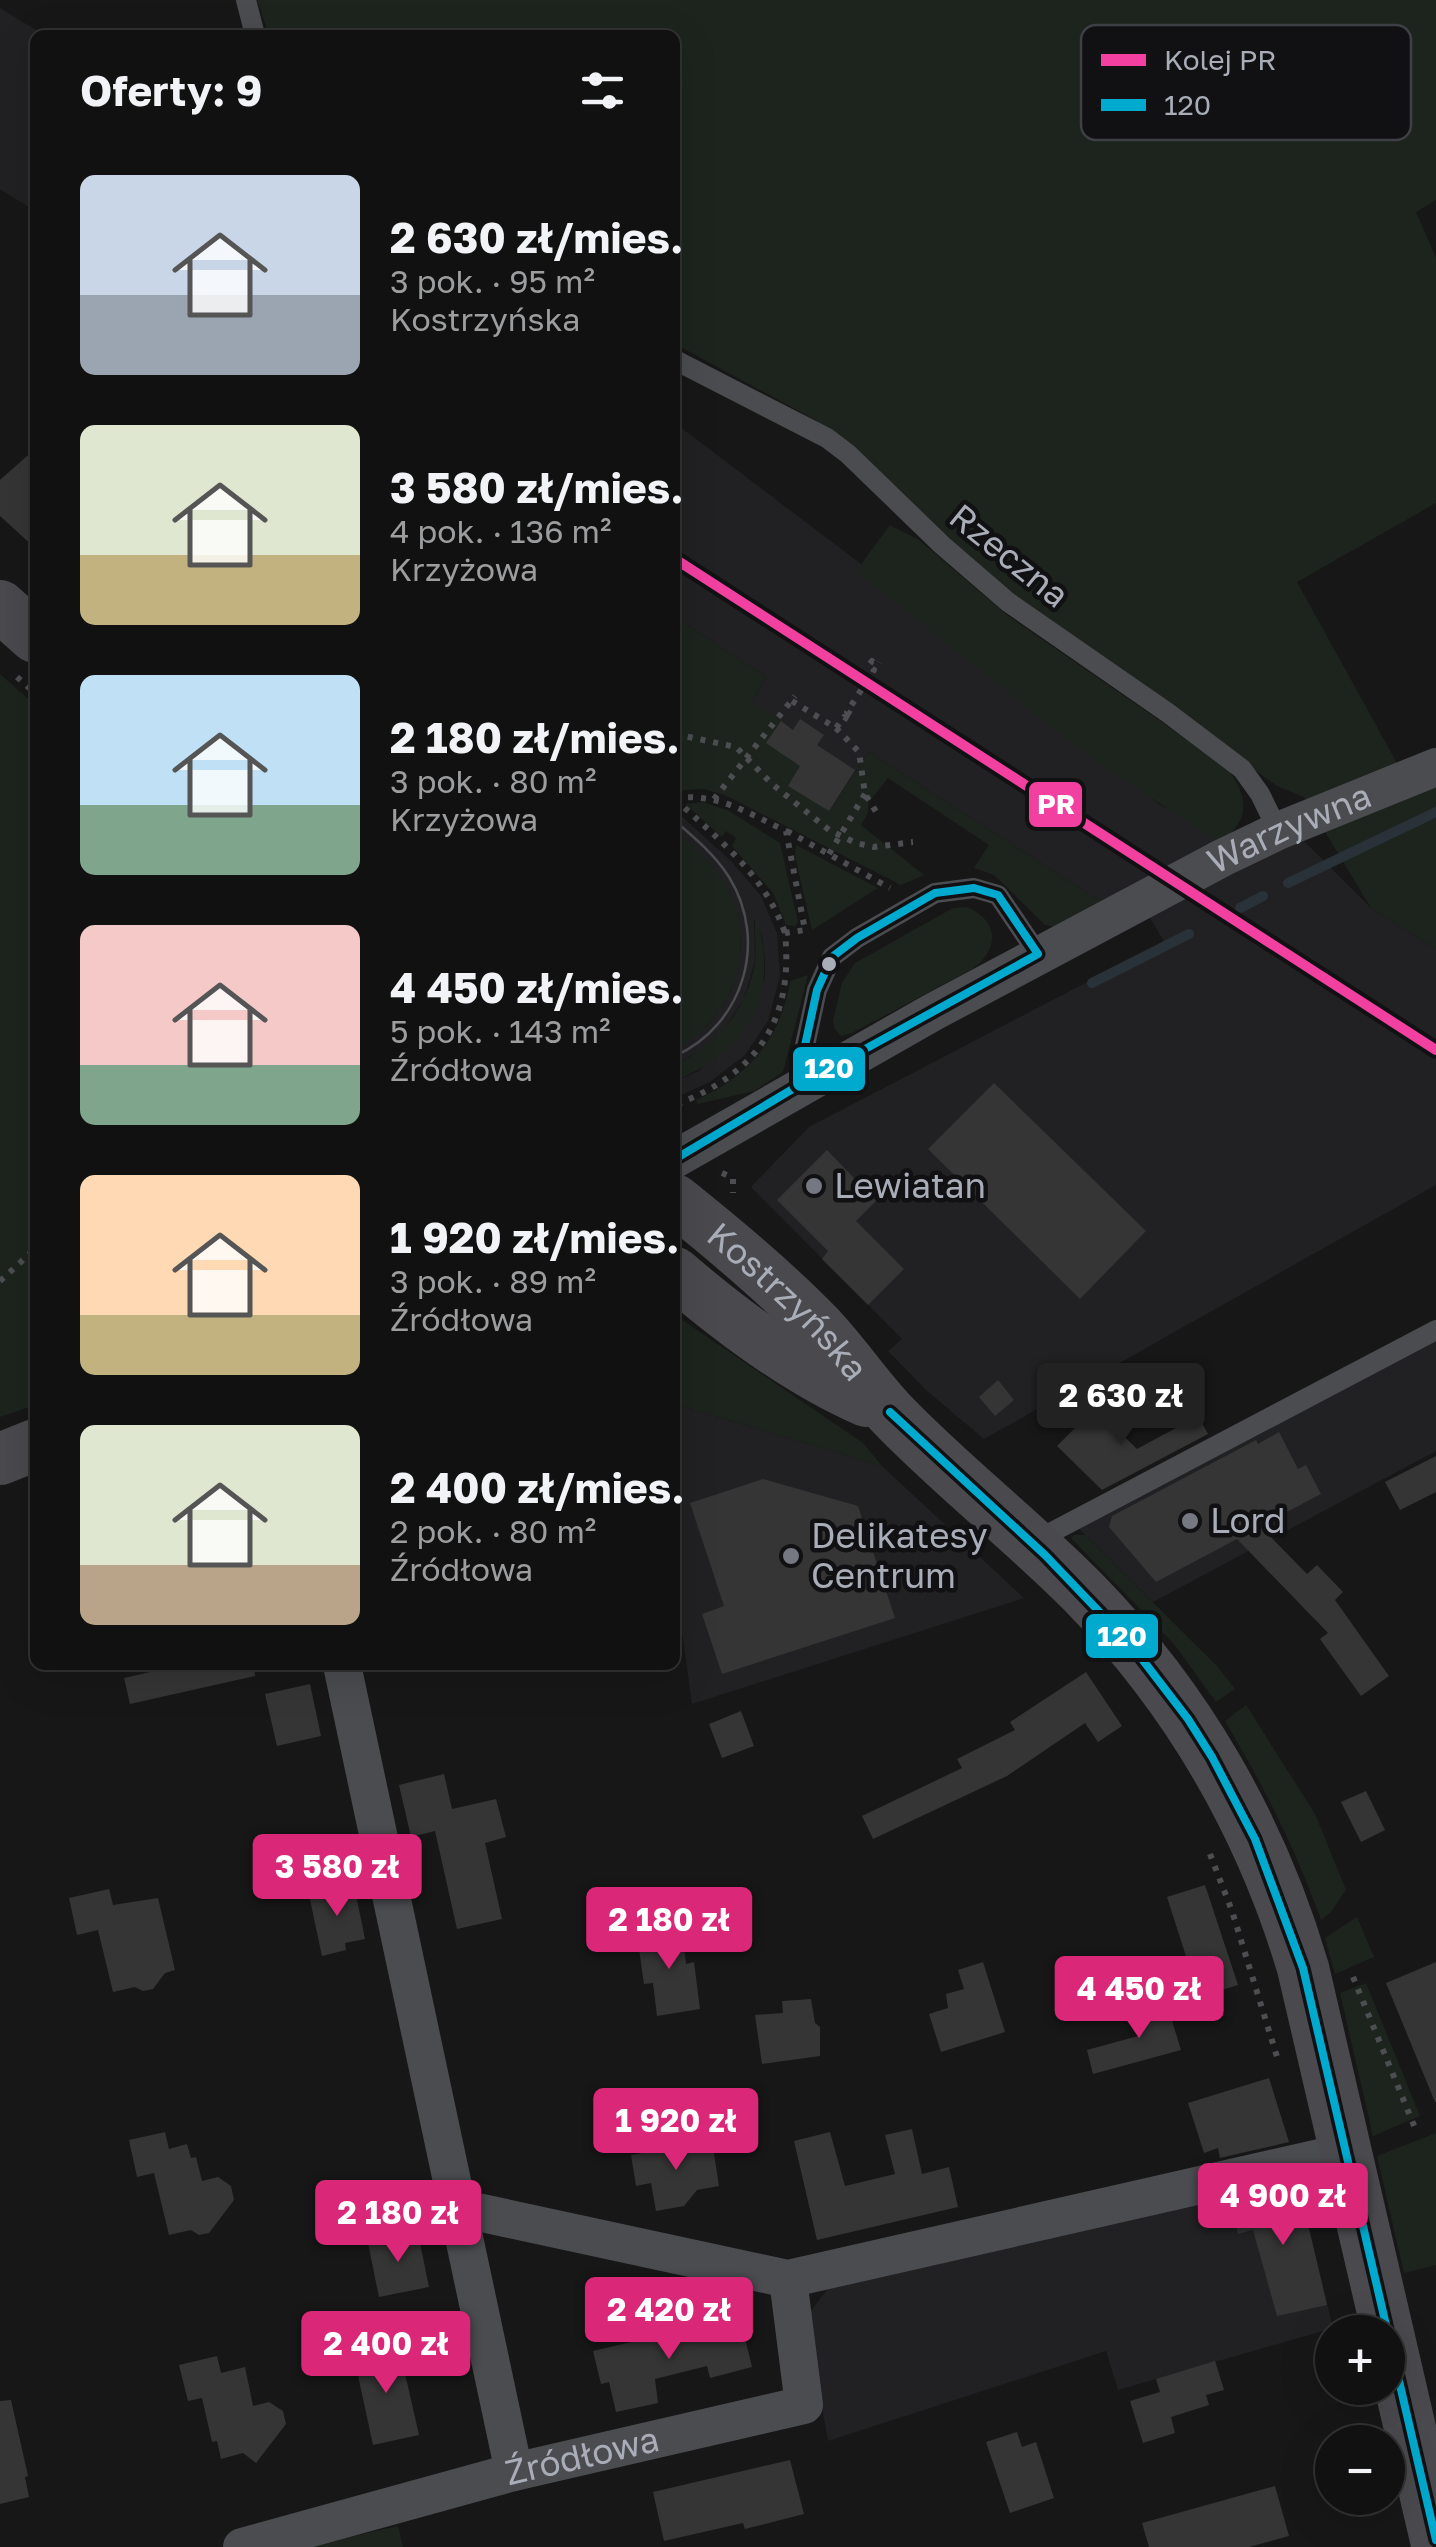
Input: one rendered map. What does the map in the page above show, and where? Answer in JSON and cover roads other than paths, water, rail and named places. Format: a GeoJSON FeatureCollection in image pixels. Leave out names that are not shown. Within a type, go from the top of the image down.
{"type":"FeatureCollection","features":[{"type":"Feature","properties":{"kind":"main road"},"geometry":{"type":"LineString","coordinates":[[0,606],[30,633]]}},
{"type":"Feature","properties":{"kind":"main road","name":"Kostrzyńska"},"geometry":{"type":"LineString","coordinates":[[680,1204],[817,1325],[890,1412],[1083,1592],[1174,1699],[1214,1761],[1252,1832],[1295,1942],[1430,2492],[1436,2540]]}},
{"type":"Feature","properties":{"kind":"main road","name":"Kostrzyńska"},"geometry":{"type":"LineString","coordinates":[[680,1277],[732,1318],[832,1386],[890,1412]]}},
{"type":"Feature","properties":{"kind":"main road"},"geometry":{"type":"LineString","coordinates":[[0,1459],[30,1447]]}},
{"type":"Feature","properties":{"kind":"street","name":"Warzywna"},"geometry":{"type":"LineString","coordinates":[[680,1156],[796,1087],[1038,954],[1278,831],[1436,767]]}},
{"type":"Feature","properties":{"kind":"street"},"geometry":{"type":"LineString","coordinates":[[343,1670],[514,2472]]}},
{"type":"Feature","properties":{"kind":"street"},"geometry":{"type":"LineString","coordinates":[[459,2208],[788,2279],[1346,2152]]}},
{"type":"Feature","properties":{"kind":"street","name":"Źródłowa"},"geometry":{"type":"LineString","coordinates":[[242,2547],[514,2472],[804,2404],[788,2279]]}},
{"type":"Feature","properties":{"kind":"lane"},"geometry":{"type":"LineString","coordinates":[[246,0],[254,30]]}},
{"type":"Feature","properties":{"kind":"lane","name":"Rzeczna"},"geometry":{"type":"LineString","coordinates":[[680,363],[826,438],[848,454],[1008,602],[1242,769],[1260,794],[1278,831]]}},
{"type":"Feature","properties":{"kind":"lane"},"geometry":{"type":"LineString","coordinates":[[796,1087],[816,990],[832,957],[936,892],[974,888],[998,895],[1038,954]]}},
{"type":"Feature","properties":{"kind":"lane"},"geometry":{"type":"LineString","coordinates":[[1030,1543],[1436,1330]]}},
{"type":"Feature","properties":{"kind":"waterway"},"geometry":{"type":"LineString","coordinates":[[1288,883],[1436,812]]}},
{"type":"Feature","properties":{"kind":"waterway"},"geometry":{"type":"LineString","coordinates":[[1240,908],[1263,896]]}},
{"type":"Feature","properties":{"kind":"waterway"},"geometry":{"type":"LineString","coordinates":[[1092,983],[1189,934]]}},
{"type":"Feature","properties":{"kind":"tram line"},"geometry":{"type":"LineString","coordinates":[[680,826],[729,877],[747,928],[747,954],[733,1003],[718,1024],[680,1053]]}},
{"type":"Feature","properties":{"kind":"rail line","name":"PR"},"geometry":{"type":"LineString","coordinates":[[680,562],[1436,1050]]}},
{"type":"Feature","properties":{"kind":"place","name":"Lewiatan"},"geometry":{"type":"Point","coordinates":[814,1186]}},
{"type":"Feature","properties":{"kind":"place","name":"Lord"},"geometry":{"type":"Point","coordinates":[1190,1521]}},
{"type":"Feature","properties":{"kind":"place","name":"Delikatesy Centrum"},"geometry":{"type":"Point","coordinates":[791,1556]}}]}
